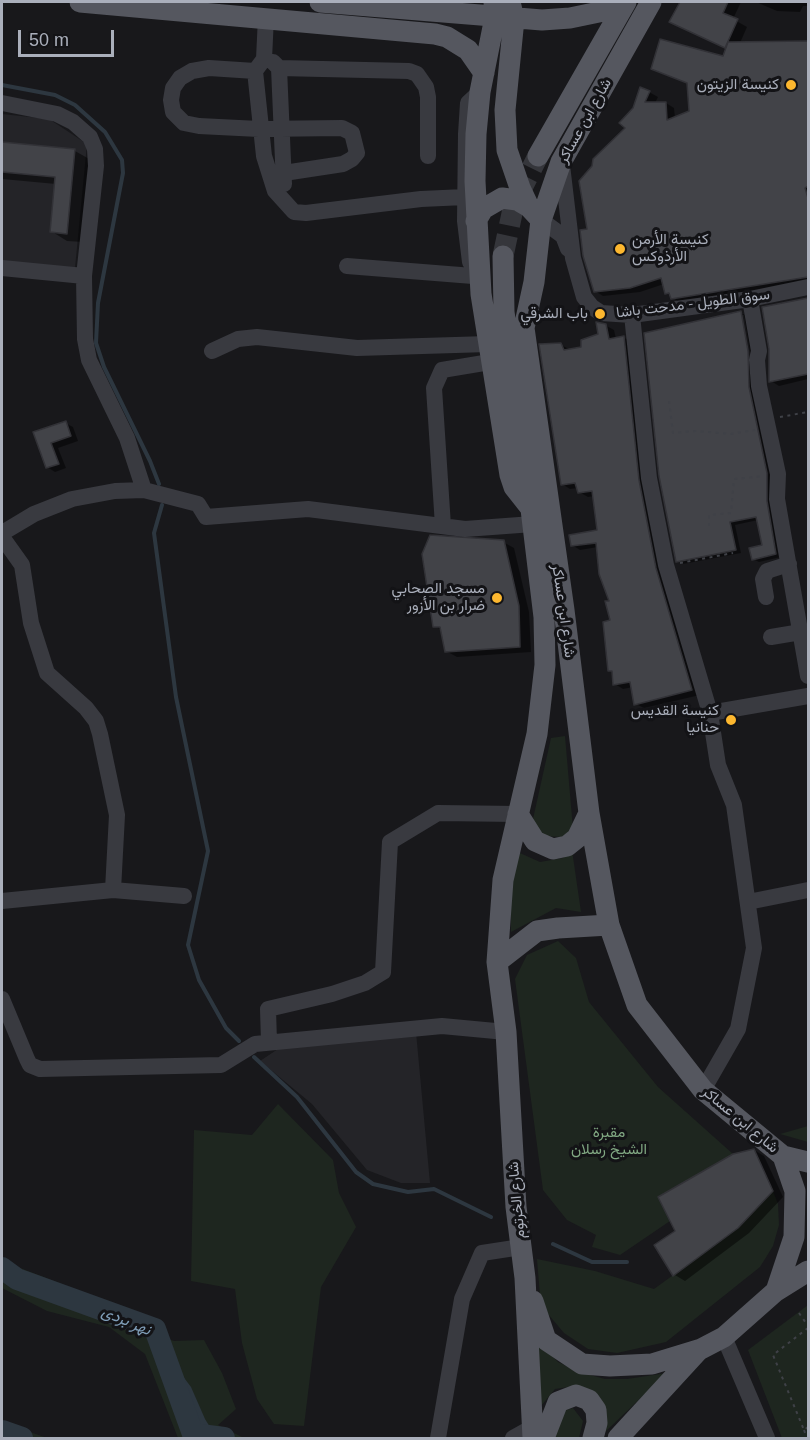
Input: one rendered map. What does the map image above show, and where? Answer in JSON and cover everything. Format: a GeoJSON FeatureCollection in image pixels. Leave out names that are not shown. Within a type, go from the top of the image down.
{"type":"FeatureCollection","features":[{"type":"Feature","properties":{"kind":"main road"},"geometry":{"type":"LineString","coordinates":[[80,2],[435,34],[453,40],[468,50],[482,82]]}},
{"type":"Feature","properties":{"kind":"main road"},"geometry":{"type":"LineString","coordinates":[[320,2],[503,10],[570,18],[624,4]]}},
{"type":"Feature","properties":{"kind":"main road","name":"شارع ابن عساكر"},"geometry":{"type":"LineString","coordinates":[[651,2],[535,213],[534,282],[524,328],[564,610],[589,813],[609,925],[637,1005],[703,1090],[783,1156],[808,1162]]}},
{"type":"Feature","properties":{"kind":"main road","name":"شارع ابن عساكر"},"geometry":{"type":"LineString","coordinates":[[538,156],[624,4]]}},
{"type":"Feature","properties":{"kind":"main road"},"geometry":{"type":"LineString","coordinates":[[503,10],[482,82],[476,134],[477,285],[510,475],[532,516]]}},
{"type":"Feature","properties":{"kind":"main road"},"geometry":{"type":"LineString","coordinates":[[503,10],[505,130],[513,170],[535,213]]}},
{"type":"Feature","properties":{"kind":"main road"},"geometry":{"type":"LineString","coordinates":[[476,221],[483,209],[502,198],[517,200],[535,213]]}},
{"type":"Feature","properties":{"kind":"main road","name":"شارع ابن عساكر"},"geometry":{"type":"LineString","coordinates":[[497,962],[503,880],[537,734],[545,665],[544,617],[504,312],[503,256]]}},
{"type":"Feature","properties":{"kind":"main road"},"geometry":{"type":"LineString","coordinates":[[518,814],[535,842],[553,849],[567,846],[578,838],[589,813]]}},
{"type":"Feature","properties":{"kind":"main road"},"geometry":{"type":"LineString","coordinates":[[497,962],[537,932],[558,927],[609,925]]}},
{"type":"Feature","properties":{"kind":"main road","name":"شارع الخرتوم"},"geometry":{"type":"LineString","coordinates":[[497,962],[506,1032],[516,1207],[525,1278],[536,1435]]}},
{"type":"Feature","properties":{"kind":"main road"},"geometry":{"type":"LineString","coordinates":[[776,1291],[794,1237],[795,1191],[783,1156]]}},
{"type":"Feature","properties":{"kind":"main road"},"geometry":{"type":"LineString","coordinates":[[525,1278],[546,1340],[582,1364],[610,1366],[652,1364],[701,1349],[724,1337],[776,1291],[808,1270]]}},
{"type":"Feature","properties":{"kind":"main road"},"geometry":{"type":"LineString","coordinates":[[618,1438],[701,1349]]}},
{"type":"Feature","properties":{"kind":"main road"},"geometry":{"type":"LineString","coordinates":[[536,1435],[558,1402],[576,1395],[589,1400],[596,1410],[597,1423],[593,1438]]}},
{"type":"Feature","properties":{"kind":"street"},"geometry":{"type":"LineString","coordinates":[[266,17],[259,65],[260,129],[268,176],[274,191],[294,212],[306,213],[421,199],[465,197]]}},
{"type":"Feature","properties":{"kind":"street"},"geometry":{"type":"LineString","coordinates":[[284,173],[343,164],[357,153],[352,133],[342,128],[281,129],[260,129],[184,123],[173,112],[171,100],[173,88],[180,78],[192,71],[209,68],[273,62],[279,68],[281,129],[285,203]]}},
{"type":"Feature","properties":{"kind":"street"},"geometry":{"type":"LineString","coordinates":[[279,68],[409,71],[417,74],[426,87],[428,98],[428,156]]}},
{"type":"Feature","properties":{"kind":"street"},"geometry":{"type":"LineString","coordinates":[[347,266],[477,285],[465,197],[468,103],[482,82]]}},
{"type":"Feature","properties":{"kind":"street"},"geometry":{"type":"LineString","coordinates":[[2,104],[57,114],[73,122],[90,137],[95,148],[96,166],[84,276],[83,319],[89,360],[126,438],[144,490]]}},
{"type":"Feature","properties":{"kind":"street"},"geometry":{"type":"LineString","coordinates":[[561,162],[573,258]]}},
{"type":"Feature","properties":{"kind":"street"},"geometry":{"type":"LineString","coordinates":[[535,213],[563,236],[573,258]]}},
{"type":"Feature","properties":{"kind":"street","name":"سوق الطويل - مدحت باشا"},"geometry":{"type":"LineString","coordinates":[[573,258],[584,297],[601,313],[632,315],[750,299],[808,287]]}},
{"type":"Feature","properties":{"kind":"street"},"geometry":{"type":"LineString","coordinates":[[2,267],[84,276]]}},
{"type":"Feature","properties":{"kind":"street"},"geometry":{"type":"LineString","coordinates":[[750,299],[759,351],[757,360],[766,424],[778,474],[777,499],[808,676]]}},
{"type":"Feature","properties":{"kind":"street"},"geometry":{"type":"LineString","coordinates":[[632,315],[649,478],[666,566],[710,713],[718,765],[734,805],[754,948],[738,1029],[703,1090]]}},
{"type":"Feature","properties":{"kind":"street"},"geometry":{"type":"LineString","coordinates":[[212,351],[238,339],[257,337],[357,348],[489,353]]}},
{"type":"Feature","properties":{"kind":"street"},"geometry":{"type":"LineString","coordinates":[[443,526],[434,388],[442,370],[489,353]]}},
{"type":"Feature","properties":{"kind":"street"},"geometry":{"type":"LineString","coordinates":[[113,890],[117,815],[96,721],[86,708],[47,673],[31,623],[22,565],[2,535],[42,510],[72,499],[115,490],[144,490],[198,504],[206,517],[308,509],[443,526],[486,529],[532,516]]}},
{"type":"Feature","properties":{"kind":"street"},"geometry":{"type":"LineString","coordinates":[[766,597],[763,579],[767,571],[789,564]]}},
{"type":"Feature","properties":{"kind":"street"},"geometry":{"type":"LineString","coordinates":[[771,637],[801,632]]}},
{"type":"Feature","properties":{"kind":"street"},"geometry":{"type":"LineString","coordinates":[[710,713],[808,696]]}},
{"type":"Feature","properties":{"kind":"street"},"geometry":{"type":"LineString","coordinates":[[270,1042],[268,1009],[332,994],[365,983],[383,972],[390,842],[438,813],[518,814]]}},
{"type":"Feature","properties":{"kind":"street"},"geometry":{"type":"LineString","coordinates":[[2,901],[113,890],[184,896]]}},
{"type":"Feature","properties":{"kind":"street"},"geometry":{"type":"LineString","coordinates":[[748,902],[808,890]]}},
{"type":"Feature","properties":{"kind":"street"},"geometry":{"type":"LineString","coordinates":[[2,999],[27,1059],[34,1068],[39,1069],[221,1065],[255,1044],[442,1026],[506,1032]]}},
{"type":"Feature","properties":{"kind":"street"},"geometry":{"type":"LineString","coordinates":[[438,1438],[462,1299],[474,1271],[482,1253],[521,1246]]}},
{"type":"Feature","properties":{"kind":"street"},"geometry":{"type":"LineString","coordinates":[[724,1337],[767,1438]]}},
{"type":"Feature","properties":{"kind":"street"},"geometry":{"type":"LineString","coordinates":[[513,1438],[536,1435]]}},
{"type":"Feature","properties":{"kind":"path"},"geometry":{"type":"LineString","coordinates":[[669,401],[673,433],[695,431],[731,434],[808,412]]}},
{"type":"Feature","properties":{"kind":"path"},"geometry":{"type":"LineString","coordinates":[[709,526],[709,515],[731,513],[734,479],[778,474]]}},
{"type":"Feature","properties":{"kind":"path"},"geometry":{"type":"LineString","coordinates":[[666,566],[733,553]]}},
{"type":"Feature","properties":{"kind":"path"},"geometry":{"type":"LineString","coordinates":[[799,1312],[808,1327],[773,1355],[807,1438]]}},
{"type":"Feature","properties":{"kind":"path"},"geometry":{"type":"LineString","coordinates":[[804,1430],[808,1427]]}},
{"type":"Feature","properties":{"kind":"shaded area"},"geometry":{"type":"Polygon","coordinates":[[[2,114],[49,119],[87,144],[75,268],[2,261],[2,114]]]}},
{"type":"Feature","properties":{"kind":"shaded area"},"geometry":{"type":"Polygon","coordinates":[[[416,1032],[430,1183],[401,1183],[367,1170],[312,1104],[260,1061],[278,1049],[416,1032]]]}},
{"type":"Feature","properties":{"kind":"shaded area"},"geometry":{"type":"Polygon","coordinates":[[[163,1350],[191,1387],[216,1437],[224,1438],[201,1438],[193,1434],[163,1350]]]}},
{"type":"Feature","properties":{"kind":"green space"},"geometry":{"type":"Polygon","coordinates":[[[565,736],[573,829],[562,837],[542,836],[531,828],[551,738],[565,736]]]}},
{"type":"Feature","properties":{"kind":"green space"},"geometry":{"type":"Polygon","coordinates":[[[511,849],[540,862],[563,858],[572,850],[581,912],[556,908],[511,932],[511,849]]]}},
{"type":"Feature","properties":{"kind":"green space","name":"مقبرة الشيخ رسلان"},"geometry":{"type":"Polygon","coordinates":[[[558,941],[576,958],[589,1002],[658,1087],[733,1154],[658,1197],[670,1221],[620,1255],[592,1247],[596,1235],[567,1220],[543,1190],[515,979],[527,955],[558,941]]]}},
{"type":"Feature","properties":{"kind":"green space"},"geometry":{"type":"Polygon","coordinates":[[[278,1104],[333,1160],[339,1193],[356,1227],[321,1287],[304,1426],[274,1424],[257,1399],[242,1343],[235,1289],[191,1281],[194,1130],[252,1135],[278,1104]]]}},
{"type":"Feature","properties":{"kind":"green space"},"geometry":{"type":"Polygon","coordinates":[[[808,1126],[808,1142],[780,1134],[808,1126]]]}},
{"type":"Feature","properties":{"kind":"green space"},"geometry":{"type":"Polygon","coordinates":[[[773,1191],[778,1204],[779,1225],[773,1246],[760,1267],[666,1342],[617,1353],[588,1349],[564,1333],[548,1314],[540,1295],[537,1259],[595,1271],[654,1289],[738,1228],[773,1191]]]}},
{"type":"Feature","properties":{"kind":"green space"},"geometry":{"type":"Polygon","coordinates":[[[2,1261],[67,1286],[141,1329],[174,1341],[204,1340],[222,1373],[236,1409],[218,1425],[244,1438],[178,1438],[145,1354],[109,1327],[47,1311],[2,1288],[2,1261]]]}},
{"type":"Feature","properties":{"kind":"green space"},"geometry":{"type":"Polygon","coordinates":[[[808,1305],[808,1438],[782,1438],[748,1350],[808,1305]]]}},
{"type":"Feature","properties":{"kind":"green space"},"geometry":{"type":"Polygon","coordinates":[[[535,1334],[544,1348],[558,1362],[579,1372],[605,1379],[627,1379],[667,1373],[605,1432],[575,1386],[555,1389],[541,1406],[535,1334]]]}},
{"type":"Feature","properties":{"kind":"green space"},"geometry":{"type":"Polygon","coordinates":[[[573,1408],[583,1421],[579,1438],[552,1438],[563,1411],[573,1408]]]}},
{"type":"Feature","properties":{"kind":"green space"},"geometry":{"type":"Polygon","coordinates":[[[2,1422],[47,1438],[2,1438],[2,1422]]]}},
{"type":"Feature","properties":{"kind":"building"},"geometry":{"type":"Polygon","coordinates":[[[680,2],[728,2],[723,13],[738,19],[725,48],[669,22],[680,2]]]}},
{"type":"Feature","properties":{"kind":"building"},"geometry":{"type":"Polygon","coordinates":[[[660,39],[723,56],[728,42],[808,41],[808,186],[805,188],[808,198],[808,277],[671,299],[669,293],[665,294],[661,278],[630,288],[594,292],[583,256],[580,230],[587,229],[579,181],[592,166],[593,159],[625,128],[619,123],[633,108],[640,87],[650,91],[645,102],[666,102],[667,120],[689,111],[687,83],[651,69],[660,39]]]}},
{"type":"Feature","properties":{"kind":"building"},"geometry":{"type":"Polygon","coordinates":[[[2,142],[75,149],[67,234],[50,232],[55,177],[2,172],[2,142]]]}},
{"type":"Feature","properties":{"kind":"building"},"geometry":{"type":"Polygon","coordinates":[[[808,298],[808,374],[769,382],[769,349],[762,307],[808,298]]]}},
{"type":"Feature","properties":{"kind":"building"},"geometry":{"type":"Polygon","coordinates":[[[741,311],[748,351],[749,387],[767,473],[767,501],[776,554],[752,560],[749,548],[762,545],[756,517],[730,522],[736,550],[676,562],[659,476],[644,333],[741,311]]]}},
{"type":"Feature","properties":{"kind":"building"},"geometry":{"type":"Polygon","coordinates":[[[596,322],[606,324],[609,339],[624,336],[639,480],[656,568],[692,690],[634,705],[630,682],[613,685],[612,671],[608,671],[603,622],[610,620],[605,601],[609,601],[599,574],[596,543],[571,546],[569,535],[597,530],[592,491],[578,493],[575,483],[561,485],[539,344],[561,343],[564,350],[581,347],[581,340],[598,334],[596,322]]]}},
{"type":"Feature","properties":{"kind":"building"},"geometry":{"type":"Polygon","coordinates":[[[66,421],[71,436],[51,443],[59,464],[46,468],[33,432],[66,421]]]}},
{"type":"Feature","properties":{"kind":"building"},"geometry":{"type":"Polygon","coordinates":[[[430,535],[504,540],[519,606],[520,647],[445,652],[440,627],[433,627],[422,554],[430,535]]]}},
{"type":"Feature","properties":{"kind":"building"},"geometry":{"type":"Polygon","coordinates":[[[754,1149],[773,1191],[738,1228],[673,1276],[654,1245],[675,1231],[658,1197],[733,1154],[754,1149]]]}},
{"type":"Feature","properties":{"kind":"waterway"},"geometry":{"type":"LineString","coordinates":[[2,85],[55,95],[75,105],[105,132],[122,160],[123,173],[98,303],[96,343],[104,367],[159,484]]}},
{"type":"Feature","properties":{"kind":"waterway"},"geometry":{"type":"LineString","coordinates":[[162,505],[154,533],[176,697],[208,851],[188,945],[199,980],[226,1028],[239,1041]]}},
{"type":"Feature","properties":{"kind":"waterway"},"geometry":{"type":"LineString","coordinates":[[254,1057],[297,1097],[356,1172],[373,1184],[408,1192],[434,1189],[491,1217]]}},
{"type":"Feature","properties":{"kind":"waterway"},"geometry":{"type":"LineString","coordinates":[[553,1244],[592,1262],[627,1262]]}},
{"type":"Feature","properties":{"kind":"waterway","name":"نهر بردى"},"geometry":{"type":"LineString","coordinates":[[2,1268],[17,1279],[155,1329],[193,1434],[224,1438]]}},
{"type":"Feature","properties":{"kind":"waterway","name":"نهر بردى"},"geometry":{"type":"LineString","coordinates":[[2,1431],[22,1438]]}},
{"type":"Feature","properties":{"kind":"tunnel"},"geometry":{"type":"LineString","coordinates":[[503,256],[514,204],[538,156]]}},
{"type":"Feature","properties":{"kind":"place","name":"كنيسة الزيتون"},"geometry":{"type":"Point","coordinates":[791,85]}},
{"type":"Feature","properties":{"kind":"place","name":"كنيسة الأرمن الأرذوكس"},"geometry":{"type":"Point","coordinates":[620,249]}},
{"type":"Feature","properties":{"kind":"place","name":"باب الشرقي"},"geometry":{"type":"Point","coordinates":[600,314]}},
{"type":"Feature","properties":{"kind":"place","name":"مسجد الصحابي ضرار بن الأزور"},"geometry":{"type":"Point","coordinates":[497,598]}},
{"type":"Feature","properties":{"kind":"place","name":"كنيسة القديس حنانيا"},"geometry":{"type":"Point","coordinates":[731,720]}}]}
